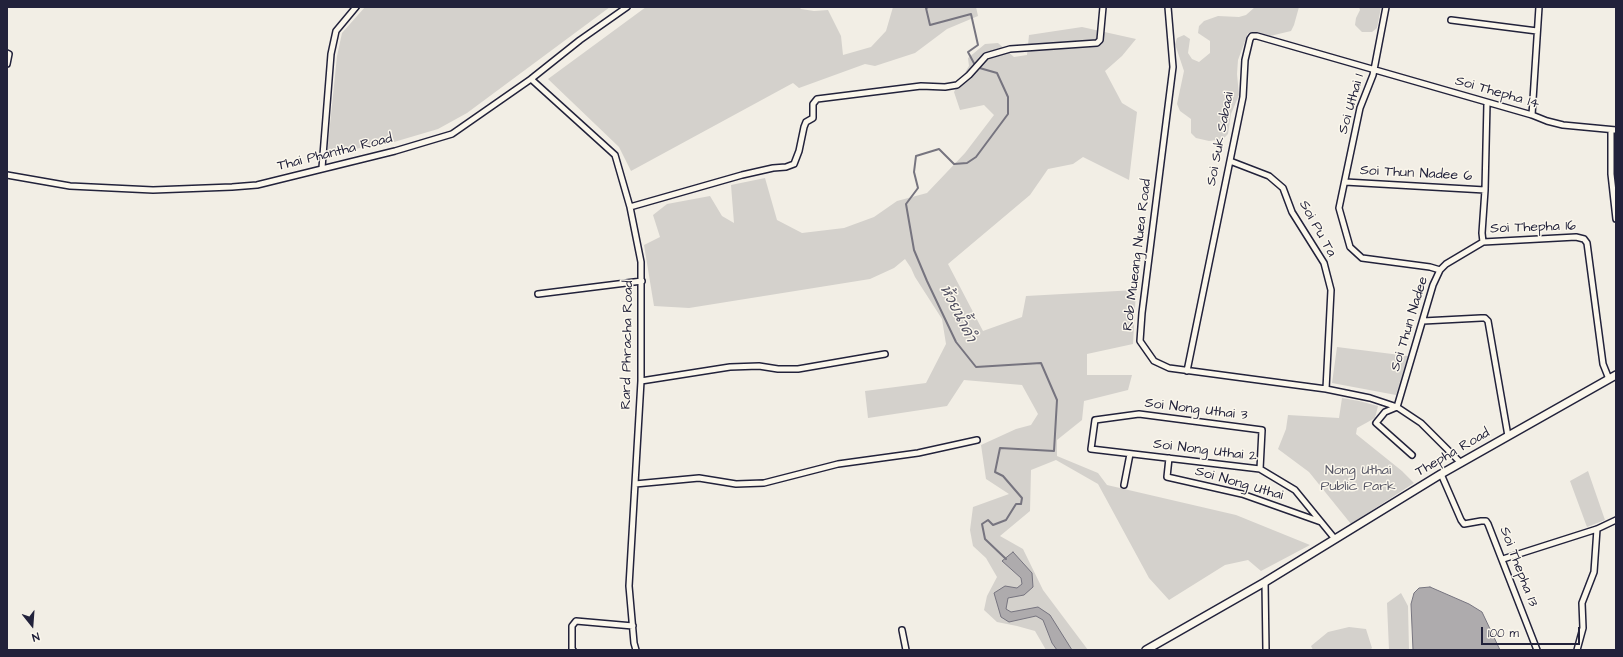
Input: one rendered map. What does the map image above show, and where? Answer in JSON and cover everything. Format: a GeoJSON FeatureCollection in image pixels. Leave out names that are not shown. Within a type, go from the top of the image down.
{"type":"FeatureCollection","features":[{"type":"Feature","properties":{"kind":"street"},"geometry":{"type":"LineString","coordinates":[[322,168],[333,46],[336,31],[356,7]]}},
{"type":"Feature","properties":{"kind":"street","name":"Thai Phantha Road"},"geometry":{"type":"LineString","coordinates":[[7,175],[70,186],[153,190],[257,185],[395,151],[452,134],[531,79],[580,40],[627,7]]}},
{"type":"Feature","properties":{"kind":"street"},"geometry":{"type":"LineString","coordinates":[[630,207],[742,174],[786,167],[794,164],[799,151],[804,127],[806,122],[813,118],[813,104],[817,99],[921,86],[945,87],[957,85],[969,75],[986,56],[1010,49],[1097,43],[1100,40],[1103,7]]}},
{"type":"Feature","properties":{"kind":"street","name":"Rob Mueang Nuea Road"},"geometry":{"type":"LineString","coordinates":[[1168,7],[1173,67],[1142,313],[1140,341],[1154,361],[1169,368],[1326,389],[1370,398],[1397,407],[1421,423],[1461,462]]}},
{"type":"Feature","properties":{"kind":"street","name":"Soi Uthai 1"},"geometry":{"type":"LineString","coordinates":[[1386,7],[1374,70],[1360,108],[1339,208],[1350,247],[1362,258],[1430,267],[1440,270]]}},
{"type":"Feature","properties":{"kind":"street"},"geometry":{"type":"LineString","coordinates":[[1532,115],[1539,7]]}},
{"type":"Feature","properties":{"kind":"street"},"geometry":{"type":"LineString","coordinates":[[1451,20],[1537,31]]}},
{"type":"Feature","properties":{"kind":"street","name":"Soi Suk Sabaai"},"geometry":{"type":"LineString","coordinates":[[1187,371],[1244,97],[1245,60],[1250,39],[1252,36],[1257,36],[1374,70]]}},
{"type":"Feature","properties":{"kind":"street"},"geometry":{"type":"LineString","coordinates":[[7,54],[9,54],[7,64]]}},
{"type":"Feature","properties":{"kind":"street","name":"Soi Thepha 14"},"geometry":{"type":"LineString","coordinates":[[1374,70],[1532,115],[1547,121],[1563,125],[1613,130]]}},
{"type":"Feature","properties":{"kind":"street","name":"Rard Phracha Road"},"geometry":{"type":"LineString","coordinates":[[531,79],[615,155],[630,207],[641,262],[641,381],[629,586],[634,644],[636,650]]}},
{"type":"Feature","properties":{"kind":"street"},"geometry":{"type":"LineString","coordinates":[[1483,242],[1482,233],[1485,190],[1487,103]]}},
{"type":"Feature","properties":{"kind":"street"},"geometry":{"type":"LineString","coordinates":[[1613,130],[1611,174],[1616,219]]}},
{"type":"Feature","properties":{"kind":"street","name":"Soi Pu Ta"},"geometry":{"type":"LineString","coordinates":[[1230,161],[1269,176],[1283,188],[1292,212],[1324,263],[1331,290],[1326,389]]}},
{"type":"Feature","properties":{"kind":"street","name":"Soi Thun Nadee 6"},"geometry":{"type":"LineString","coordinates":[[1345,182],[1485,190]]}},
{"type":"Feature","properties":{"kind":"street","name":"Soi Thepha 16"},"geometry":{"type":"LineString","coordinates":[[1483,242],[1492,240],[1576,237],[1584,239],[1587,243],[1603,364],[1609,378]]}},
{"type":"Feature","properties":{"kind":"street","name":"Soi Thun Nadee"},"geometry":{"type":"LineString","coordinates":[[1397,407],[1424,321],[1433,285],[1440,270],[1446,264],[1483,242]]}},
{"type":"Feature","properties":{"kind":"street"},"geometry":{"type":"LineString","coordinates":[[538,294],[642,281]]}},
{"type":"Feature","properties":{"kind":"street"},"geometry":{"type":"LineString","coordinates":[[1424,321],[1485,318],[1488,321],[1508,436]]}},
{"type":"Feature","properties":{"kind":"street"},"geometry":{"type":"LineString","coordinates":[[641,381],[730,367],[759,366],[778,369],[798,369],[884,354]]}},
{"type":"Feature","properties":{"kind":"street","name":"Thepha Road"},"geometry":{"type":"LineString","coordinates":[[1146,650],[1264,582],[1461,462],[1616,375]]}},
{"type":"Feature","properties":{"kind":"street"},"geometry":{"type":"LineString","coordinates":[[1397,407],[1385,412],[1376,423],[1412,455]]}},
{"type":"Feature","properties":{"kind":"street","name":"Soi Nong Uthai 3"},"geometry":{"type":"LineString","coordinates":[[1091,449],[1095,420],[1139,414],[1262,430],[1260,469]]}},
{"type":"Feature","properties":{"kind":"street"},"geometry":{"type":"LineString","coordinates":[[635,484],[699,478],[736,484],[764,483],[838,464],[918,453],[977,440]]}},
{"type":"Feature","properties":{"kind":"street","name":"Soi Nong Uthai 2"},"geometry":{"type":"LineString","coordinates":[[1091,449],[1260,469],[1295,490],[1335,539]]}},
{"type":"Feature","properties":{"kind":"street"},"geometry":{"type":"LineString","coordinates":[[1124,485],[1130,454]]}},
{"type":"Feature","properties":{"kind":"street","name":"Soi Nong Uthai"},"geometry":{"type":"LineString","coordinates":[[1169,458],[1167,476],[1242,494],[1321,522]]}},
{"type":"Feature","properties":{"kind":"street","name":"Soi Thepha 13"},"geometry":{"type":"LineString","coordinates":[[1441,474],[1464,524],[1486,521],[1488,524],[1503,559],[1537,650]]}},
{"type":"Feature","properties":{"kind":"street"},"geometry":{"type":"LineString","coordinates":[[1503,559],[1597,529],[1616,520]]}},
{"type":"Feature","properties":{"kind":"street"},"geometry":{"type":"LineString","coordinates":[[1577,650],[1583,628],[1582,603],[1594,572],[1597,529]]}},
{"type":"Feature","properties":{"kind":"street"},"geometry":{"type":"LineString","coordinates":[[1264,582],[1266,650]]}},
{"type":"Feature","properties":{"kind":"street"},"geometry":{"type":"LineString","coordinates":[[573,650],[572,626],[576,621],[633,626]]}},
{"type":"Feature","properties":{"kind":"street"},"geometry":{"type":"LineString","coordinates":[[902,630],[906,650]]}},
{"type":"Feature","properties":{"kind":"green space"},"geometry":{"type":"Polygon","coordinates":[[[365,7],[610,7],[467,113],[438,129],[394,142],[327,154],[337,56],[342,33],[365,7]]]}},
{"type":"Feature","properties":{"kind":"green space"},"geometry":{"type":"Polygon","coordinates":[[[646,7],[799,7],[801,9],[814,11],[828,10],[841,36],[843,55],[871,47],[886,31],[893,7],[976,7],[978,16],[947,29],[915,53],[875,66],[865,64],[799,88],[793,83],[631,171],[619,147],[548,79],[646,7]]]}},
{"type":"Feature","properties":{"kind":"green space"},"geometry":{"type":"Polygon","coordinates":[[[1255,7],[1299,7],[1291,31],[1270,36],[1258,32],[1248,33],[1238,60],[1237,74],[1239,95],[1231,114],[1228,134],[1223,139],[1209,141],[1196,138],[1191,133],[1191,119],[1180,111],[1177,104],[1184,71],[1175,44],[1177,38],[1184,35],[1190,39],[1188,53],[1192,59],[1199,62],[1210,53],[1210,41],[1198,33],[1199,26],[1204,21],[1218,16],[1239,17],[1246,15],[1255,7]]]}},
{"type":"Feature","properties":{"kind":"green space"},"geometry":{"type":"Polygon","coordinates":[[[1359,7],[1381,7],[1377,28],[1372,32],[1362,32],[1355,25],[1356,18],[1360,10],[1359,7]]]}},
{"type":"Feature","properties":{"kind":"green space"},"geometry":{"type":"Polygon","coordinates":[[[1082,27],[1136,39],[1122,56],[1105,71],[1122,103],[1137,112],[1129,180],[1083,157],[1073,164],[1048,169],[1030,195],[948,264],[983,331],[1022,317],[1026,296],[1136,290],[1133,344],[1087,354],[1087,375],[1132,375],[1128,390],[1084,401],[1082,420],[1057,440],[1057,456],[1098,473],[1107,485],[1236,515],[1310,545],[1261,571],[1248,560],[1225,565],[1169,600],[1149,578],[1098,484],[1056,460],[1031,470],[1030,511],[1000,536],[1023,549],[1043,590],[1088,650],[1046,650],[1035,631],[997,622],[984,610],[987,596],[997,577],[986,558],[973,546],[970,530],[973,507],[1009,494],[986,479],[981,445],[1016,429],[1031,425],[1038,414],[1022,385],[964,380],[947,406],[868,418],[865,391],[926,383],[946,344],[942,319],[905,259],[894,268],[870,279],[689,308],[654,306],[644,245],[660,237],[653,215],[667,204],[710,196],[722,216],[734,223],[731,185],[765,178],[777,220],[802,233],[844,228],[874,217],[897,201],[927,193],[965,153],[994,115],[984,105],[960,110],[954,92],[969,66],[968,58],[985,44],[998,43],[1014,57],[1027,55],[1029,35],[1082,27]]]}},
{"type":"Feature","properties":{"kind":"green space"},"geometry":{"type":"Polygon","coordinates":[[[1337,347],[1408,356],[1396,395],[1332,383],[1337,347]]]}},
{"type":"Feature","properties":{"kind":"green space","name":"Nong Uthai Public Park"},"geometry":{"type":"Polygon","coordinates":[[[1342,398],[1378,406],[1375,418],[1357,428],[1356,434],[1402,471],[1414,483],[1351,524],[1309,472],[1278,449],[1286,429],[1288,415],[1339,418],[1342,398]]]}},
{"type":"Feature","properties":{"kind":"green space"},"geometry":{"type":"Polygon","coordinates":[[[1588,471],[1605,520],[1587,527],[1570,481],[1588,471]]]}},
{"type":"Feature","properties":{"kind":"green space"},"geometry":{"type":"Polygon","coordinates":[[[1401,593],[1408,606],[1409,650],[1389,650],[1387,603],[1401,593]]]}},
{"type":"Feature","properties":{"kind":"green space"},"geometry":{"type":"Polygon","coordinates":[[[1349,627],[1366,629],[1372,648],[1370,650],[1313,650],[1311,646],[1328,632],[1349,627]]]}},
{"type":"Feature","properties":{"kind":"shaded area"},"geometry":{"type":"Polygon","coordinates":[[[1013,552],[1032,573],[1033,587],[1024,595],[1008,598],[1006,609],[1011,612],[1038,607],[1050,615],[1072,650],[1057,650],[1052,643],[1043,620],[1036,616],[1009,622],[1001,617],[994,593],[1005,586],[1017,588],[1022,584],[1021,578],[1002,561],[1013,552]]]}},
{"type":"Feature","properties":{"kind":"shaded area"},"geometry":{"type":"Polygon","coordinates":[[[1430,587],[1469,604],[1482,612],[1500,650],[1413,650],[1411,604],[1414,593],[1419,588],[1430,587]]]}},
{"type":"Feature","properties":{"kind":"waterway","name":"ห้วยน้ำคำ"},"geometry":{"type":"LineString","coordinates":[[928,7],[926,8],[930,25],[971,14],[978,45],[968,52],[976,67],[997,73],[1008,97],[1008,114],[976,157],[967,163],[954,164],[939,149],[916,156],[914,172],[918,188],[906,204],[914,250],[956,342],[976,367],[1041,363],[1057,400],[1054,451],[1000,448],[995,472],[1003,476],[1022,498],[1021,504],[1016,504],[1006,520],[993,525],[988,520],[982,524],[985,539],[1006,559]]}}]}
